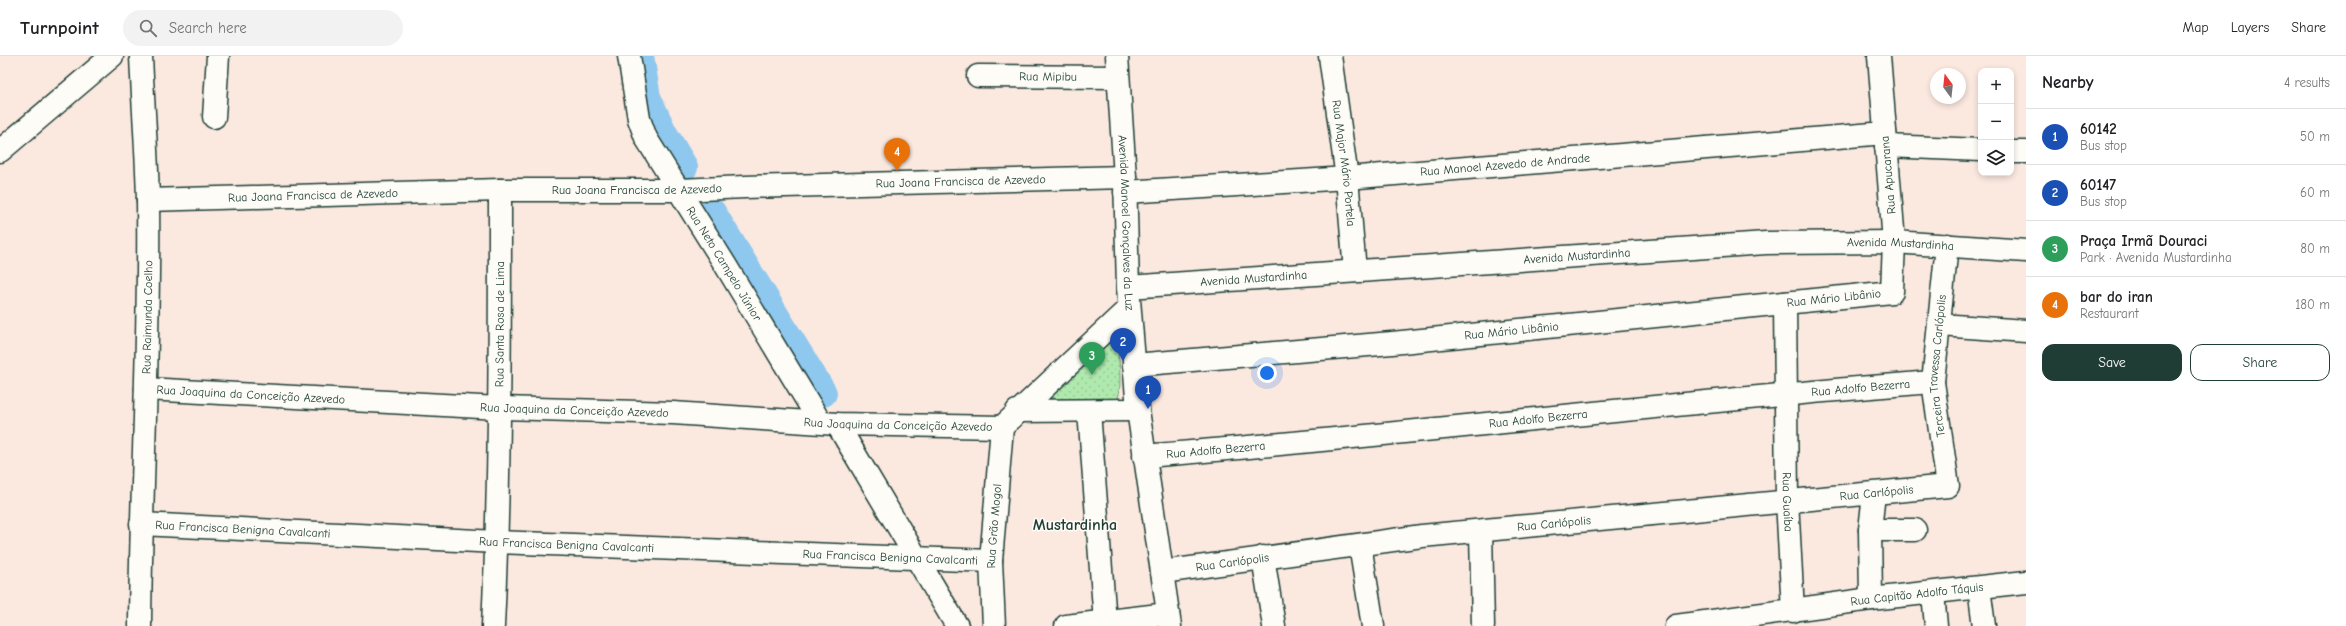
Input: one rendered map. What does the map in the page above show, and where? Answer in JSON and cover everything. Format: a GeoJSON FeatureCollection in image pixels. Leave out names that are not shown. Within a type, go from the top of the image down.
{"type":"FeatureCollection","features":[{"type":"Feature","properties":{"kind":"street"},"geometry":{"type":"LineString","coordinates":[[0,151],[112,56]]}},
{"type":"Feature","properties":{"kind":"street","name":"Rua Raimunda Coelho"},"geometry":{"type":"LineString","coordinates":[[140,626],[141,524],[146,388],[148,200],[141,56]]}},
{"type":"Feature","properties":{"kind":"street"},"geometry":{"type":"LineString","coordinates":[[214,118],[218,56]]}},
{"type":"Feature","properties":{"kind":"street","name":"Rua Neto Campelo Júnior"},"geometry":{"type":"LineString","coordinates":[[629,56],[638,118],[646,138],[916,558],[957,626]]}},
{"type":"Feature","properties":{"kind":"street","name":"Rua Major Mário Portela"},"geometry":{"type":"LineString","coordinates":[[1330,56],[1347,178],[1355,271]]}},
{"type":"Feature","properties":{"kind":"street","name":"Rua Apucarana"},"geometry":{"type":"LineString","coordinates":[[1879,56],[1894,242],[1893,290],[1890,293]]}},
{"type":"Feature","properties":{"kind":"street","name":"Rua Mipibu"},"geometry":{"type":"LineString","coordinates":[[978,76],[1117,66]]}},
{"type":"Feature","properties":{"kind":"street","name":"Avenida Manoel Gonçalves da Luz"},"geometry":{"type":"LineString","coordinates":[[1117,66],[1125,185],[1129,308],[1138,410],[1169,620]]}},
{"type":"Feature","properties":{"kind":"street","name":"Rua Manoel Azevedo de Andrade"},"geometry":{"type":"LineString","coordinates":[[1125,185],[1347,178],[1886,140],[1978,150]]}},
{"type":"Feature","properties":{"kind":"street"},"geometry":{"type":"LineString","coordinates":[[2014,152],[2026,152]]}},
{"type":"Feature","properties":{"kind":"street","name":"Rua Joana Francisca de Azevedo"},"geometry":{"type":"LineString","coordinates":[[148,200],[500,190],[679,190],[745,186],[1125,185]]}},
{"type":"Feature","properties":{"kind":"street","name":"Rua Santa Rosa de Lima"},"geometry":{"type":"LineString","coordinates":[[493,626],[497,542],[500,190]]}},
{"type":"Feature","properties":{"kind":"street","name":"Avenida Mustardinha"},"geometry":{"type":"LineString","coordinates":[[1128,287],[1766,243],[1894,242],[2026,251]]}},
{"type":"Feature","properties":{"kind":"street","name":"Terceira Travessa Carlópolis"},"geometry":{"type":"LineString","coordinates":[[1947,245],[1933,382],[1948,486]]}},
{"type":"Feature","properties":{"kind":"street","name":"Rua Mário Libânio"},"geometry":{"type":"LineString","coordinates":[[1134,365],[1392,343],[1890,293]]}},
{"type":"Feature","properties":{"kind":"street","name":"Rua Guaíba"},"geometry":{"type":"LineString","coordinates":[[1785,303],[1787,500],[1804,615]]}},
{"type":"Feature","properties":{"kind":"street"},"geometry":{"type":"LineString","coordinates":[[1002,427],[1017,411],[1129,308]]}},
{"type":"Feature","properties":{"kind":"street"},"geometry":{"type":"LineString","coordinates":[[1940,325],[2026,331]]}},
{"type":"Feature","properties":{"kind":"street","name":"Rua Adolfo Bezerra"},"geometry":{"type":"LineString","coordinates":[[1144,456],[1379,435],[1785,393],[1933,382]]}},
{"type":"Feature","properties":{"kind":"street","name":"Rua Joaquina da Conceição Azevedo"},"geometry":{"type":"LineString","coordinates":[[146,388],[499,408],[673,413],[828,423],[1002,427]]}},
{"type":"Feature","properties":{"kind":"street"},"geometry":{"type":"LineString","coordinates":[[1017,411],[1138,410]]}},
{"type":"Feature","properties":{"kind":"street"},"geometry":{"type":"LineString","coordinates":[[1089,411],[1105,622]]}},
{"type":"Feature","properties":{"kind":"street","name":"Rua Grão Mogol"},"geometry":{"type":"LineString","coordinates":[[994,626],[992,561],[1002,427]]}},
{"type":"Feature","properties":{"kind":"street","name":"Rua Carlópolis"},"geometry":{"type":"LineString","coordinates":[[1162,572],[1422,536],[1787,500],[1874,494],[1948,486]]}},
{"type":"Feature","properties":{"kind":"street"},"geometry":{"type":"LineString","coordinates":[[1871,599],[1870,530],[1874,494]]}},
{"type":"Feature","properties":{"kind":"street","name":"Rua Francisca Benigna Cavalcanti"},"geometry":{"type":"LineString","coordinates":[[141,524],[497,542],[992,561]]}},
{"type":"Feature","properties":{"kind":"street"},"geometry":{"type":"LineString","coordinates":[[1481,530],[1483,626]]}},
{"type":"Feature","properties":{"kind":"street"},"geometry":{"type":"LineString","coordinates":[[1870,530],[1915,530]]}},
{"type":"Feature","properties":{"kind":"street"},"geometry":{"type":"LineString","coordinates":[[1360,545],[1373,626]]}},
{"type":"Feature","properties":{"kind":"street"},"geometry":{"type":"LineString","coordinates":[[1263,557],[1274,626]]}},
{"type":"Feature","properties":{"kind":"street","name":"Rua Capitão Adolfo Táquis"},"geometry":{"type":"LineString","coordinates":[[1677,626],[1804,615],[1871,599],[2026,582]]}},
{"type":"Feature","properties":{"kind":"street"},"geometry":{"type":"LineString","coordinates":[[1980,588],[1984,626]]}},
{"type":"Feature","properties":{"kind":"street"},"geometry":{"type":"LineString","coordinates":[[1933,593],[1936,626]]}},
{"type":"Feature","properties":{"kind":"street"},"geometry":{"type":"LineString","coordinates":[[1066,626],[1105,622],[1169,620]]}},
{"type":"Feature","properties":{"kind":"green space"},"geometry":{"type":"Polygon","coordinates":[[[1107,343],[1115,347],[1118,354],[1120,367],[1120,390],[1117,400],[1053,408],[1044,397],[1107,343]]]}},
{"type":"Feature","properties":{"kind":"waterway"},"geometry":{"type":"LineString","coordinates":[[640,56],[647,97],[663,132],[684,167]]}},
{"type":"Feature","properties":{"kind":"waterway"},"geometry":{"type":"LineString","coordinates":[[712,212],[823,393]]}},
{"type":"Feature","properties":{"kind":"place","name":"bar do iran"},"geometry":{"type":"Point","coordinates":[897,171]}},
{"type":"Feature","properties":{"kind":"place","name":"60147"},"geometry":{"type":"Point","coordinates":[1123,361]}},
{"type":"Feature","properties":{"kind":"place","name":"Praça Irmã Douraci"},"geometry":{"type":"Point","coordinates":[1092,375]}},
{"type":"Feature","properties":{"kind":"place","name":"60142"},"geometry":{"type":"Point","coordinates":[1148,409]}},
{"type":"Feature","properties":{"kind":"district","name":"Mustardinha"},"geometry":{"type":"Point","coordinates":[1075,524]}}]}
